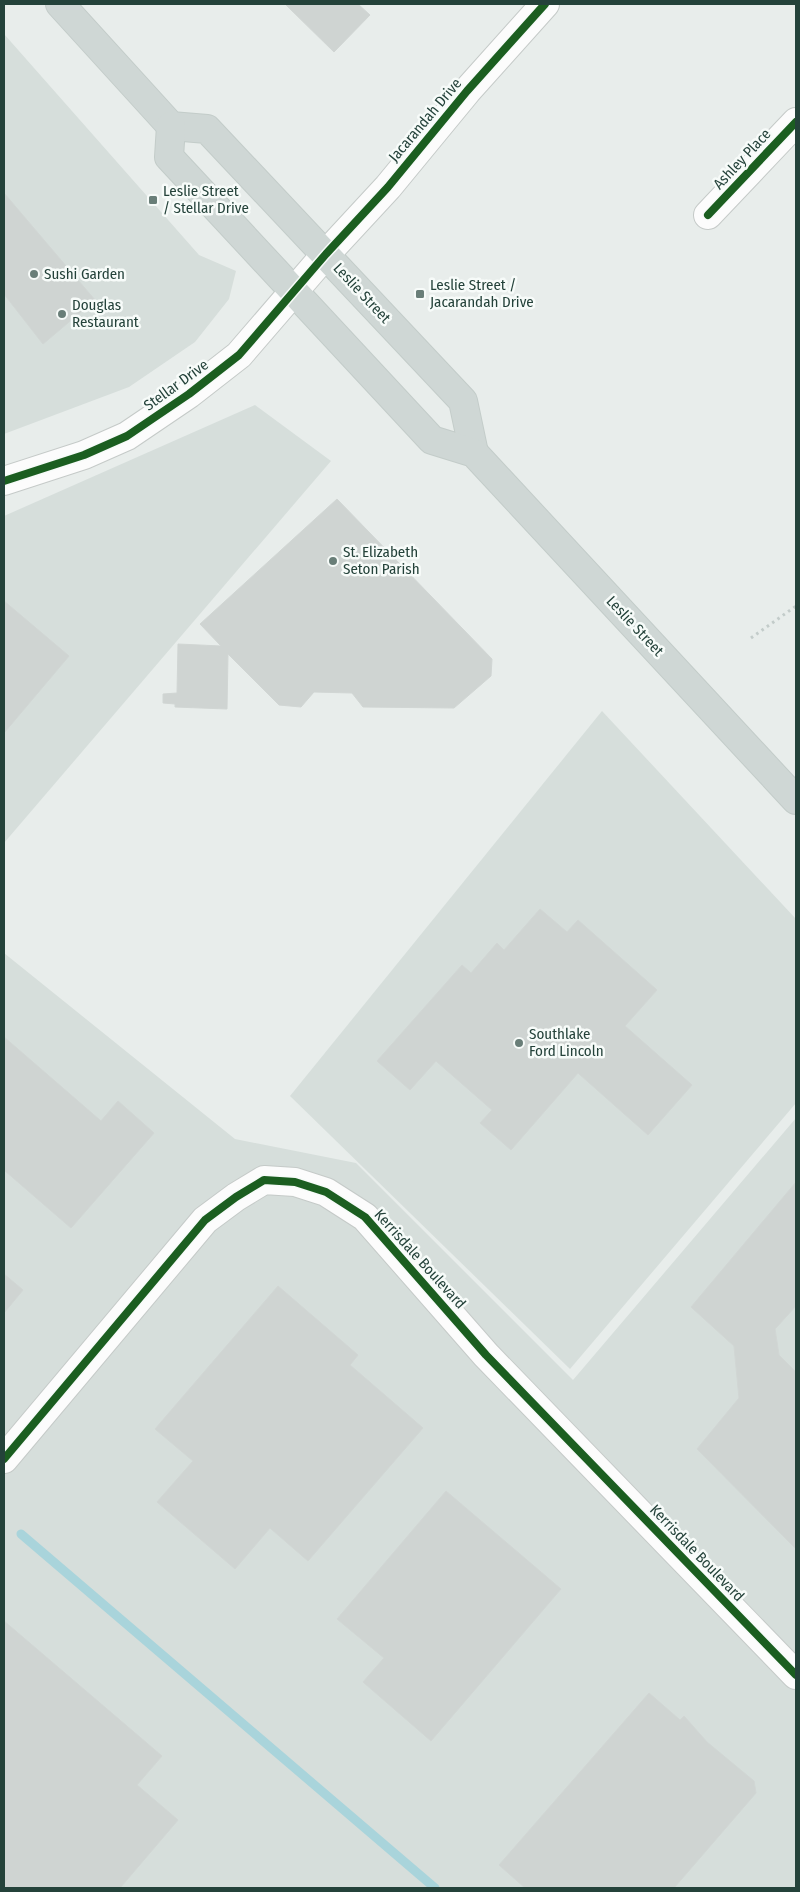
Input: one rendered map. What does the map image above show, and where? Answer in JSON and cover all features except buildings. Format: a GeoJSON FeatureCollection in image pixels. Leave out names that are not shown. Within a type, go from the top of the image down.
{"type":"FeatureCollection","features":[{"type":"Feature","properties":{"kind":"main road"},"geometry":{"type":"LineString","coordinates":[[60,4],[171,126]]}},
{"type":"Feature","properties":{"kind":"main road","name":"Leslie Street"},"geometry":{"type":"LineString","coordinates":[[474,453],[432,440],[294,292],[169,156],[171,126],[207,129],[326,254],[462,401],[474,453],[796,800]]}},
{"type":"Feature","properties":{"kind":"street","name":"Jacarandah Drive"},"geometry":{"type":"LineString","coordinates":[[326,254],[388,187],[467,91],[545,4]]}},
{"type":"Feature","properties":{"kind":"street","name":"Ashley Place"},"geometry":{"type":"LineString","coordinates":[[708,215],[796,122]]}},
{"type":"Feature","properties":{"kind":"street","name":"Stellar Drive"},"geometry":{"type":"LineString","coordinates":[[4,481],[84,455],[127,436],[190,394],[239,354],[326,254]]}},
{"type":"Feature","properties":{"kind":"street","name":"Kerrisdale Boulevard"},"geometry":{"type":"LineString","coordinates":[[4,1459],[205,1220],[236,1197],[264,1180],[295,1182],[326,1192],[365,1217],[486,1355],[796,1675]]}},
{"type":"Feature","properties":{"kind":"path"},"geometry":{"type":"LineString","coordinates":[[751,638],[796,606]]}},
{"type":"Feature","properties":{"kind":"shaded area"},"geometry":{"type":"Polygon","coordinates":[[[4,34],[199,255],[236,271],[229,299],[195,342],[129,387],[4,434],[4,34]]]}},
{"type":"Feature","properties":{"kind":"shaded area"},"geometry":{"type":"Polygon","coordinates":[[[255,405],[331,461],[4,843],[4,516],[255,405]]]}},
{"type":"Feature","properties":{"kind":"shaded area"},"geometry":{"type":"Polygon","coordinates":[[[602,711],[796,919],[796,1103],[570,1369],[290,1096],[602,711]]]}},
{"type":"Feature","properties":{"kind":"shaded area"},"geometry":{"type":"Polygon","coordinates":[[[4,953],[235,1139],[356,1163],[573,1380],[796,1118],[796,1888],[4,1888],[4,953]]]}},
{"type":"Feature","properties":{"kind":"waterway"},"geometry":{"type":"LineString","coordinates":[[21,1534],[435,1888]]}},
{"type":"Feature","properties":{"kind":"cycle path"},"geometry":{"type":"LineString","coordinates":[[4,481],[84,455],[127,436],[189,394],[239,355],[326,254],[388,187],[467,91],[545,4]]}},
{"type":"Feature","properties":{"kind":"cycle path"},"geometry":{"type":"LineString","coordinates":[[708,215],[796,122]]}},
{"type":"Feature","properties":{"kind":"cycle path"},"geometry":{"type":"LineString","coordinates":[[4,1459],[205,1220],[236,1197],[264,1180],[295,1182],[326,1192],[365,1217],[486,1355],[796,1675]]}},
{"type":"Feature","properties":{"kind":"place","name":"Leslie Street / Stellar Drive"},"geometry":{"type":"Point","coordinates":[153,200]}},
{"type":"Feature","properties":{"kind":"place","name":"Sushi Garden"},"geometry":{"type":"Point","coordinates":[34,274]}},
{"type":"Feature","properties":{"kind":"place","name":"Leslie Street / Jacarandah Drive"},"geometry":{"type":"Point","coordinates":[420,294]}},
{"type":"Feature","properties":{"kind":"place","name":"Douglas Restaurant"},"geometry":{"type":"Point","coordinates":[62,314]}},
{"type":"Feature","properties":{"kind":"place","name":"St. Elizabeth Seton Parish"},"geometry":{"type":"Point","coordinates":[333,561]}},
{"type":"Feature","properties":{"kind":"place","name":"Southlake Ford Lincoln"},"geometry":{"type":"Point","coordinates":[519,1043]}}]}
